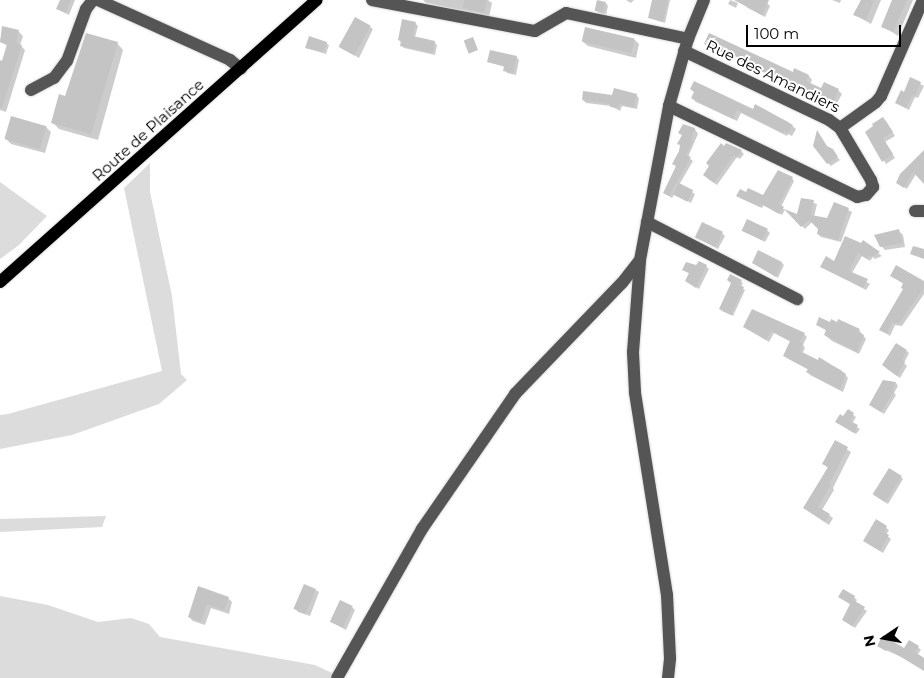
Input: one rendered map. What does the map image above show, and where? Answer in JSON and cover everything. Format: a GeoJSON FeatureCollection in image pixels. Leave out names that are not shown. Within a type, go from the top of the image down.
{"type":"FeatureCollection","features":[{"type":"Feature","properties":{"kind":"main road","name":"Route de Plaisance"},"geometry":{"type":"LineString","coordinates":[[0,282],[317,0]]}},
{"type":"Feature","properties":{"kind":"street"},"geometry":{"type":"LineString","coordinates":[[31,90],[54,78],[67,62],[86,9],[93,0]]}},
{"type":"Feature","properties":{"kind":"street"},"geometry":{"type":"LineString","coordinates":[[98,0],[230,60],[241,69]]}},
{"type":"Feature","properties":{"kind":"street","name":"Rue des Amandiers"},"geometry":{"type":"LineString","coordinates":[[372,0],[535,31],[566,13],[686,45],[829,120],[840,128],[876,102],[881,96],[923,0]]}},
{"type":"Feature","properties":{"kind":"street"},"geometry":{"type":"LineString","coordinates":[[668,678],[670,658],[667,595],[635,392],[633,352],[640,260],[670,106],[686,45],[704,0]]}},
{"type":"Feature","properties":{"kind":"street"},"geometry":{"type":"LineString","coordinates":[[670,106],[857,197],[866,195],[873,187],[871,180],[840,128]]}},
{"type":"Feature","properties":{"kind":"street"},"geometry":{"type":"LineString","coordinates":[[647,222],[798,299]]}},
{"type":"Feature","properties":{"kind":"street"},"geometry":{"type":"LineString","coordinates":[[338,678],[422,529],[515,394],[622,284],[640,260]]}},
{"type":"Feature","properties":{"kind":"shaded area"},"geometry":{"type":"Polygon","coordinates":[[[150,163],[150,192],[172,296],[181,374],[187,380],[159,404],[72,435],[0,449],[0,415],[162,371],[124,188],[150,163]]]}},
{"type":"Feature","properties":{"kind":"shaded area"},"geometry":{"type":"Polygon","coordinates":[[[0,182],[47,216],[19,245],[0,259],[0,182]]]}},
{"type":"Feature","properties":{"kind":"shaded area"},"geometry":{"type":"Polygon","coordinates":[[[106,516],[102,527],[0,532],[0,519],[106,516]]]}},
{"type":"Feature","properties":{"kind":"shaded area"},"geometry":{"type":"Polygon","coordinates":[[[0,596],[48,605],[98,622],[131,618],[149,624],[160,637],[315,665],[332,673],[330,678],[0,678],[0,596]]]}},
{"type":"Feature","properties":{"kind":"building"},"geometry":{"type":"Polygon","coordinates":[[[60,0],[71,0],[66,13],[56,9],[60,0]]]}},
{"type":"Feature","properties":{"kind":"building"},"geometry":{"type":"Polygon","coordinates":[[[464,0],[487,0],[484,13],[463,8],[464,0]]]}},
{"type":"Feature","properties":{"kind":"building"},"geometry":{"type":"Polygon","coordinates":[[[597,0],[606,2],[603,13],[595,11],[597,0]]]}},
{"type":"Feature","properties":{"kind":"building"},"geometry":{"type":"Polygon","coordinates":[[[652,0],[668,0],[663,22],[648,18],[652,0]]]}},
{"type":"Feature","properties":{"kind":"building"},"geometry":{"type":"Polygon","coordinates":[[[734,0],[769,0],[762,15],[734,0]]]}},
{"type":"Feature","properties":{"kind":"building"},"geometry":{"type":"Polygon","coordinates":[[[861,0],[874,0],[866,20],[853,15],[861,0]]]}},
{"type":"Feature","properties":{"kind":"building"},"geometry":{"type":"Polygon","coordinates":[[[892,0],[907,0],[893,32],[881,27],[892,0]]]}},
{"type":"Feature","properties":{"kind":"building"},"geometry":{"type":"Polygon","coordinates":[[[355,17],[371,26],[354,55],[339,47],[355,17]]]}},
{"type":"Feature","properties":{"kind":"building"},"geometry":{"type":"Polygon","coordinates":[[[402,19],[416,22],[413,36],[435,41],[433,53],[400,46],[401,41],[398,40],[402,19]]]}},
{"type":"Feature","properties":{"kind":"building"},"geometry":{"type":"Polygon","coordinates":[[[2,26],[19,30],[16,43],[22,45],[2,108],[0,108],[0,60],[2,61],[7,44],[0,42],[2,26]]]}},
{"type":"Feature","properties":{"kind":"building"},"geometry":{"type":"Polygon","coordinates":[[[585,27],[635,38],[631,53],[582,42],[585,27]]]}},
{"type":"Feature","properties":{"kind":"building"},"geometry":{"type":"Polygon","coordinates":[[[86,33],[118,42],[91,134],[51,123],[59,94],[65,96],[86,33]]]}},
{"type":"Feature","properties":{"kind":"building"},"geometry":{"type":"Polygon","coordinates":[[[709,33],[793,72],[794,68],[809,75],[806,81],[821,88],[824,82],[839,89],[832,104],[704,44],[709,33]]]}},
{"type":"Feature","properties":{"kind":"building"},"geometry":{"type":"Polygon","coordinates":[[[309,36],[327,42],[323,52],[305,48],[309,36]]]}},
{"type":"Feature","properties":{"kind":"building"},"geometry":{"type":"Polygon","coordinates":[[[473,37],[478,50],[469,54],[464,41],[473,37]]]}},
{"type":"Feature","properties":{"kind":"building"},"geometry":{"type":"Polygon","coordinates":[[[490,50],[517,56],[513,73],[503,71],[504,66],[487,62],[490,50]]]}},
{"type":"Feature","properties":{"kind":"building"},"geometry":{"type":"Polygon","coordinates":[[[910,77],[921,82],[915,96],[912,95],[906,108],[895,103],[901,90],[904,92],[910,77]]]}},
{"type":"Feature","properties":{"kind":"building"},"geometry":{"type":"Polygon","coordinates":[[[694,81],[753,109],[755,104],[793,125],[788,133],[784,131],[783,133],[737,110],[733,119],[691,98],[694,92],[690,89],[694,81]]]}},
{"type":"Feature","properties":{"kind":"building"},"geometry":{"type":"Polygon","coordinates":[[[614,88],[637,94],[634,107],[619,104],[618,108],[610,107],[610,104],[582,100],[583,91],[612,95],[614,88]]]}},
{"type":"Feature","properties":{"kind":"building"},"geometry":{"type":"Polygon","coordinates":[[[11,116],[47,126],[40,149],[4,139],[11,116]]]}},
{"type":"Feature","properties":{"kind":"building"},"geometry":{"type":"Polygon","coordinates":[[[883,117],[893,132],[883,138],[893,154],[882,162],[865,132],[873,126],[872,124],[883,117]]]}},
{"type":"Feature","properties":{"kind":"building"},"geometry":{"type":"Polygon","coordinates":[[[683,124],[695,128],[691,140],[693,141],[686,155],[691,157],[669,196],[663,193],[676,166],[672,164],[679,151],[680,145],[677,144],[682,135],[678,133],[683,124]]]}},
{"type":"Feature","properties":{"kind":"building"},"geometry":{"type":"Polygon","coordinates":[[[817,130],[827,146],[833,149],[838,157],[827,164],[813,146],[817,130]]]}},
{"type":"Feature","properties":{"kind":"building"},"geometry":{"type":"Polygon","coordinates":[[[721,143],[724,146],[726,143],[742,150],[737,158],[734,155],[714,183],[703,175],[709,166],[706,163],[721,143]]]}},
{"type":"Feature","properties":{"kind":"building"},"geometry":{"type":"Polygon","coordinates":[[[924,150],[924,184],[913,172],[904,188],[896,183],[900,174],[924,150]]]}},
{"type":"Feature","properties":{"kind":"building"},"geometry":{"type":"Polygon","coordinates":[[[778,170],[793,177],[779,204],[784,207],[779,214],[761,204],[760,207],[736,196],[740,189],[746,192],[748,188],[763,195],[778,170]]]}},
{"type":"Feature","properties":{"kind":"building"},"geometry":{"type":"Polygon","coordinates":[[[679,183],[693,190],[687,202],[673,195],[679,183]]]}},
{"type":"Feature","properties":{"kind":"building"},"geometry":{"type":"Polygon","coordinates":[[[801,198],[814,200],[811,215],[827,218],[834,202],[849,208],[838,240],[817,234],[818,229],[809,220],[801,227],[784,209],[797,214],[801,198]]]}},
{"type":"Feature","properties":{"kind":"building"},"geometry":{"type":"Polygon","coordinates":[[[747,219],[768,229],[762,241],[742,231],[747,219]]]}},
{"type":"Feature","properties":{"kind":"building"},"geometry":{"type":"Polygon","coordinates":[[[702,222],[723,232],[716,247],[695,237],[702,222]]]}},
{"type":"Feature","properties":{"kind":"building"},"geometry":{"type":"Polygon","coordinates":[[[899,229],[902,243],[880,247],[874,235],[899,229]]]}},
{"type":"Feature","properties":{"kind":"building"},"geometry":{"type":"Polygon","coordinates":[[[845,236],[861,243],[863,240],[880,252],[871,257],[869,255],[867,259],[858,253],[849,271],[868,279],[863,288],[820,267],[826,256],[834,261],[845,236]]]}},
{"type":"Feature","properties":{"kind":"building"},"geometry":{"type":"Polygon","coordinates":[[[913,246],[924,249],[924,259],[910,254],[913,246]]]}},
{"type":"Feature","properties":{"kind":"building"},"geometry":{"type":"Polygon","coordinates":[[[758,250],[782,262],[776,277],[752,263],[758,250]]]}},
{"type":"Feature","properties":{"kind":"building"},"geometry":{"type":"Polygon","coordinates":[[[699,261],[707,265],[696,288],[685,281],[689,273],[682,270],[686,262],[696,265],[699,261]]]}},
{"type":"Feature","properties":{"kind":"building"},"geometry":{"type":"Polygon","coordinates":[[[896,265],[924,281],[924,288],[899,323],[892,323],[887,334],[879,330],[903,289],[901,288],[903,283],[890,276],[896,265]]]}},
{"type":"Feature","properties":{"kind":"building"},"geometry":{"type":"Polygon","coordinates":[[[730,274],[742,280],[739,285],[744,287],[731,315],[719,309],[731,283],[727,280],[730,274]]]}},
{"type":"Feature","properties":{"kind":"building"},"geometry":{"type":"Polygon","coordinates":[[[752,309],[805,333],[800,342],[803,344],[800,351],[818,360],[819,357],[846,374],[840,390],[806,372],[808,369],[783,356],[790,341],[771,331],[766,340],[743,327],[752,309]]]}},
{"type":"Feature","properties":{"kind":"building"},"geometry":{"type":"Polygon","coordinates":[[[819,317],[830,322],[831,319],[837,322],[838,319],[860,329],[858,332],[864,335],[857,352],[824,335],[826,330],[816,325],[819,317]]]}},
{"type":"Feature","properties":{"kind":"building"},"geometry":{"type":"Polygon","coordinates":[[[896,343],[907,350],[902,360],[905,362],[897,376],[882,365],[896,343]]]}},
{"type":"Feature","properties":{"kind":"building"},"geometry":{"type":"Polygon","coordinates":[[[883,380],[896,382],[892,390],[894,391],[881,412],[869,405],[883,380]]]}},
{"type":"Feature","properties":{"kind":"building"},"geometry":{"type":"Polygon","coordinates":[[[848,409],[854,413],[850,421],[858,425],[854,433],[835,422],[840,414],[843,416],[848,409]]]}},
{"type":"Feature","properties":{"kind":"building"},"geometry":{"type":"Polygon","coordinates":[[[835,440],[848,447],[829,484],[831,485],[818,507],[830,514],[825,522],[803,508],[828,467],[822,464],[835,440]]]}},
{"type":"Feature","properties":{"kind":"building"},"geometry":{"type":"Polygon","coordinates":[[[889,468],[902,476],[885,502],[873,494],[889,468]]]}},
{"type":"Feature","properties":{"kind":"building"},"geometry":{"type":"Polygon","coordinates":[[[876,519],[887,526],[884,532],[889,535],[880,551],[863,541],[876,519]]]}},
{"type":"Feature","properties":{"kind":"building"},"geometry":{"type":"Polygon","coordinates":[[[304,584],[316,589],[305,614],[293,609],[304,584]]]}},
{"type":"Feature","properties":{"kind":"building"},"geometry":{"type":"Polygon","coordinates":[[[198,586],[229,597],[224,610],[207,604],[201,622],[188,617],[198,586]]]}},
{"type":"Feature","properties":{"kind":"building"},"geometry":{"type":"Polygon","coordinates":[[[843,589],[855,596],[853,600],[865,607],[852,626],[842,620],[850,604],[838,597],[843,589]]]}},
{"type":"Feature","properties":{"kind":"building"},"geometry":{"type":"Polygon","coordinates":[[[340,600],[353,606],[343,628],[330,622],[340,600]]]}},
{"type":"Feature","properties":{"kind":"building"},"geometry":{"type":"Polygon","coordinates":[[[883,635],[904,648],[909,640],[919,646],[915,652],[924,658],[924,671],[888,649],[886,651],[877,646],[883,635]]]}}]}
